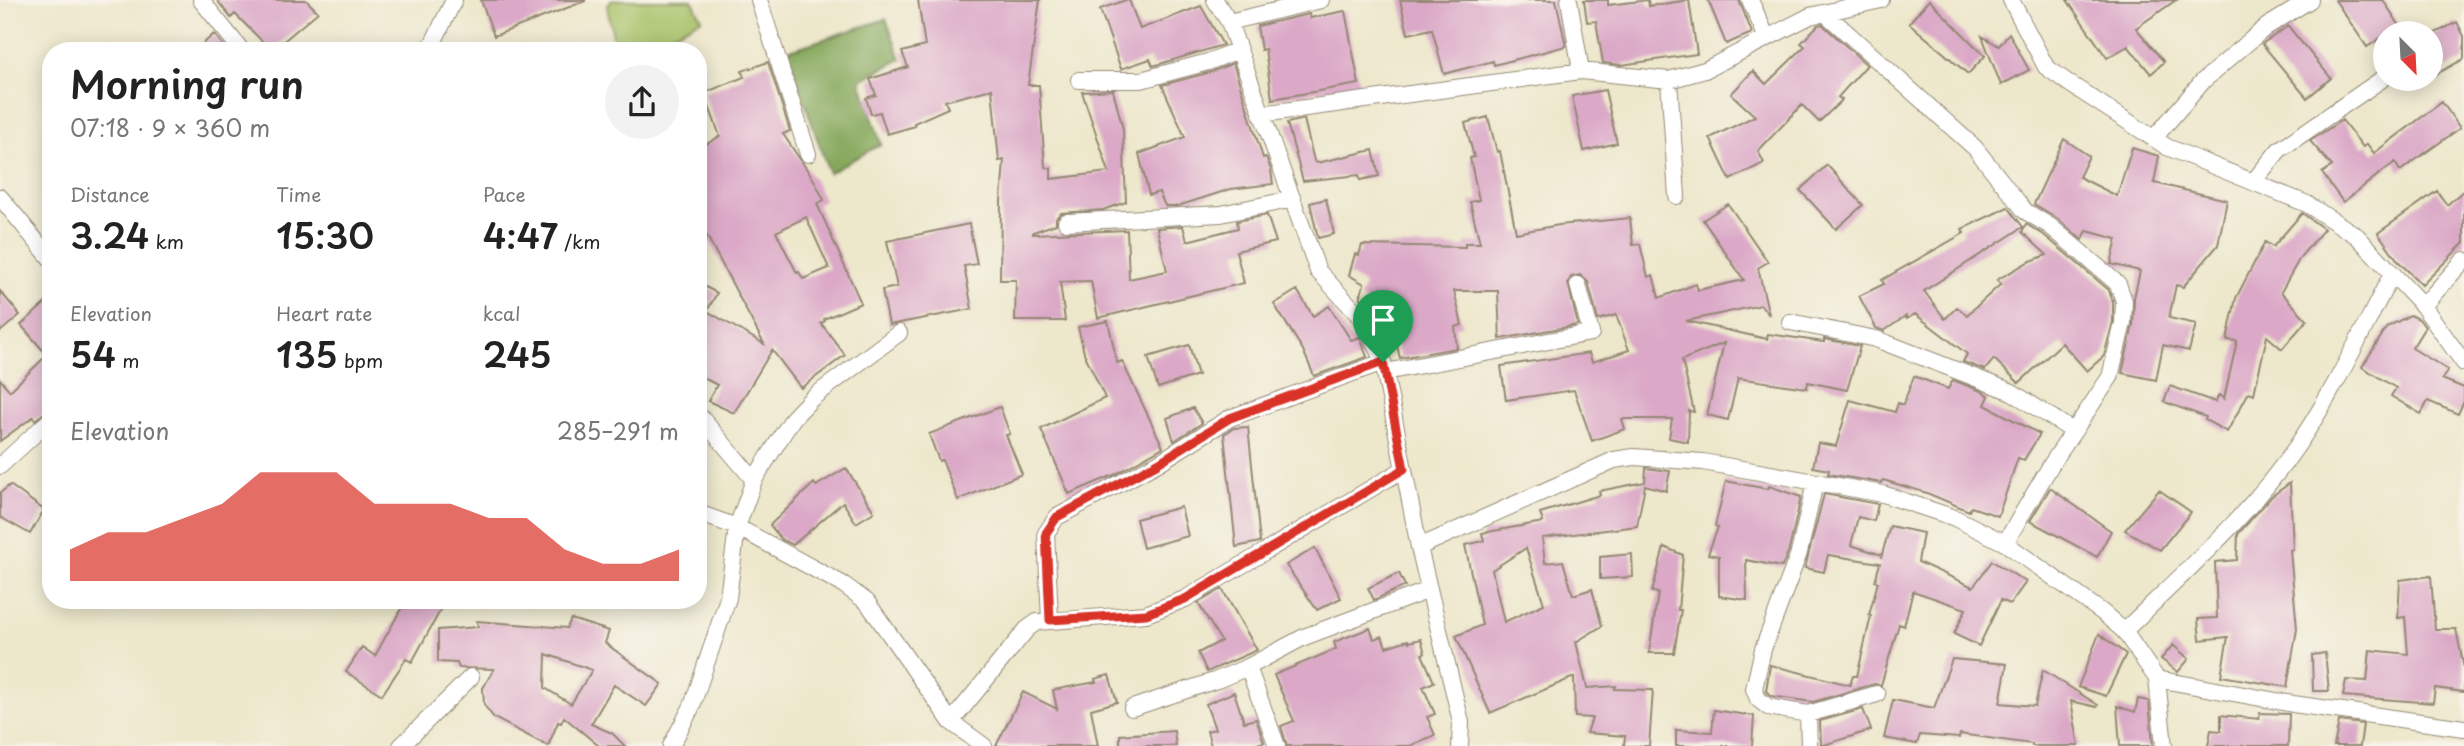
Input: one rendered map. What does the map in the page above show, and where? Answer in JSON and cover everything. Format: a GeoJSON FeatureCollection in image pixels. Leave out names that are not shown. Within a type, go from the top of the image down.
{"type":"FeatureCollection","features":[{"type":"Feature","properties":{"kind":"street"},"geometry":{"type":"LineString","coordinates":[[201,0],[235,42]]}},
{"type":"Feature","properties":{"kind":"street"},"geometry":{"type":"LineString","coordinates":[[433,42],[454,0]]}},
{"type":"Feature","properties":{"kind":"street"},"geometry":{"type":"LineString","coordinates":[[759,0],[808,154]]}},
{"type":"Feature","properties":{"kind":"street"},"geometry":{"type":"LineString","coordinates":[[1215,0],[1229,22],[1318,271],[1366,323],[1384,367],[1419,547],[1461,722],[1460,746]]}},
{"type":"Feature","properties":{"kind":"street"},"geometry":{"type":"LineString","coordinates":[[1229,22],[1321,0]]}},
{"type":"Feature","properties":{"kind":"street"},"geometry":{"type":"LineString","coordinates":[[1569,0],[1581,71]]}},
{"type":"Feature","properties":{"kind":"street"},"geometry":{"type":"LineString","coordinates":[[1750,0],[1767,38]]}},
{"type":"Feature","properties":{"kind":"street"},"geometry":{"type":"LineString","coordinates":[[1261,114],[1581,71],[1669,80],[1705,70],[1810,16],[1881,0]]}},
{"type":"Feature","properties":{"kind":"street"},"geometry":{"type":"LineString","coordinates":[[2011,0],[2046,67],[2167,147],[2307,204],[2357,236],[2423,306],[2464,363]]}},
{"type":"Feature","properties":{"kind":"street"},"geometry":{"type":"LineString","coordinates":[[2154,138],[2204,80],[2266,27],[2310,0]]}},
{"type":"Feature","properties":{"kind":"street"},"geometry":{"type":"LineString","coordinates":[[1825,13],[1975,148],[2025,211],[2050,226],[2118,284],[2124,301],[2123,323],[2110,377],[2073,431],[2005,543]]}},
{"type":"Feature","properties":{"kind":"street"},"geometry":{"type":"LineString","coordinates":[[1079,80],[1141,80],[1238,51]]}},
{"type":"Feature","properties":{"kind":"street"},"geometry":{"type":"LineString","coordinates":[[1669,80],[1677,195]]}},
{"type":"Feature","properties":{"kind":"street"},"geometry":{"type":"LineString","coordinates":[[2253,182],[2279,150],[2373,85]]}},
{"type":"Feature","properties":{"kind":"street"},"geometry":{"type":"LineString","coordinates":[[0,197],[42,248]]}},
{"type":"Feature","properties":{"kind":"street"},"geometry":{"type":"LineString","coordinates":[[1066,222],[1221,214],[1293,199]]}},
{"type":"Feature","properties":{"kind":"street"},"geometry":{"type":"LineString","coordinates":[[2423,306],[2464,260]]}},
{"type":"Feature","properties":{"kind":"street"},"geometry":{"type":"LineString","coordinates":[[2124,631],[2250,505],[2299,444],[2392,274]]}},
{"type":"Feature","properties":{"kind":"street"},"geometry":{"type":"LineString","coordinates":[[1050,620],[1046,533],[1057,517],[1158,463],[1230,418],[1384,367],[1591,333],[1578,285]]}},
{"type":"Feature","properties":{"kind":"street"},"geometry":{"type":"LineString","coordinates":[[1790,322],[1876,339],[2012,392],[2073,431]]}},
{"type":"Feature","properties":{"kind":"street"},"geometry":{"type":"LineString","coordinates":[[671,746],[692,706],[728,598],[737,527],[754,480],[793,418],[812,398],[899,333]]}},
{"type":"Feature","properties":{"kind":"street"},"geometry":{"type":"LineString","coordinates":[[707,425],[754,480]]}},
{"type":"Feature","properties":{"kind":"street"},"geometry":{"type":"LineString","coordinates":[[0,466],[42,427]]}},
{"type":"Feature","properties":{"kind":"street"},"geometry":{"type":"LineString","coordinates":[[1419,547],[1614,460],[1634,457],[1703,462],[1883,494],[1955,518],[2005,543],[2102,612],[2124,631],[2157,679],[2164,746]]}},
{"type":"Feature","properties":{"kind":"street"},"geometry":{"type":"LineString","coordinates":[[951,722],[1027,629],[1037,622],[1146,614],[1185,599],[1404,469]]}},
{"type":"Feature","properties":{"kind":"street"},"geometry":{"type":"LineString","coordinates":[[1815,483],[1799,553],[1763,649],[1754,689],[1758,699],[1768,707],[1808,714],[1877,694]]}},
{"type":"Feature","properties":{"kind":"street"},"geometry":{"type":"LineString","coordinates":[[707,516],[737,527],[844,585],[867,602],[951,722],[984,746]]}},
{"type":"Feature","properties":{"kind":"street"},"geometry":{"type":"LineString","coordinates":[[1132,708],[1248,667],[1304,638],[1429,590]]}},
{"type":"Feature","properties":{"kind":"street"},"geometry":{"type":"LineString","coordinates":[[1248,667],[1277,746]]}},
{"type":"Feature","properties":{"kind":"street"},"geometry":{"type":"LineString","coordinates":[[401,746],[471,677]]}},
{"type":"Feature","properties":{"kind":"street"},"geometry":{"type":"LineString","coordinates":[[2157,679],[2293,704],[2464,728]]}},
{"type":"Feature","properties":{"kind":"street"},"geometry":{"type":"LineString","coordinates":[[1808,714],[1809,746]]}},
{"type":"Feature","properties":{"kind":"green space"},"geometry":{"type":"Polygon","coordinates":[[[612,0],[692,0],[702,19],[657,42],[614,42],[607,6],[612,0]]]}},
{"type":"Feature","properties":{"kind":"green space"},"geometry":{"type":"Polygon","coordinates":[[[886,19],[901,59],[860,80],[881,144],[829,173],[787,51],[886,19]]]}},
{"type":"Feature","properties":{"kind":"building"},"geometry":{"type":"Polygon","coordinates":[[[217,0],[306,0],[318,12],[283,42],[263,42],[235,14],[231,18],[217,0]]]}},
{"type":"Feature","properties":{"kind":"building"},"geometry":{"type":"Polygon","coordinates":[[[481,0],[585,0],[585,1],[494,36],[481,0]]]}},
{"type":"Feature","properties":{"kind":"building"},"geometry":{"type":"Polygon","coordinates":[[[918,0],[1040,0],[1028,85],[1039,85],[1045,167],[1051,168],[1051,179],[1109,172],[1082,92],[1113,90],[1123,129],[1126,202],[1103,210],[1061,213],[1056,218],[1056,224],[1033,234],[1127,230],[1129,279],[1167,271],[1157,228],[1183,226],[1187,241],[1238,228],[1237,221],[1267,215],[1276,242],[1236,251],[1244,283],[1098,318],[1091,281],[1060,282],[1065,321],[1015,321],[1016,280],[1000,280],[1004,160],[999,161],[992,89],[945,101],[948,108],[914,123],[915,126],[887,134],[880,112],[871,114],[866,98],[876,95],[870,79],[908,67],[902,52],[925,46],[918,0]]]}},
{"type":"Feature","properties":{"kind":"building"},"geometry":{"type":"Polygon","coordinates":[[[1129,0],[1140,29],[1201,6],[1223,45],[1153,66],[1150,59],[1121,69],[1100,9],[1129,0]]]}},
{"type":"Feature","properties":{"kind":"building"},"geometry":{"type":"Polygon","coordinates":[[[1400,0],[1556,0],[1566,46],[1494,65],[1493,61],[1444,74],[1432,29],[1408,34],[1400,0]]]}},
{"type":"Feature","properties":{"kind":"building"},"geometry":{"type":"Polygon","coordinates":[[[1584,0],[1608,0],[1608,5],[1648,0],[1649,6],[1689,0],[1697,54],[1621,65],[1603,63],[1596,21],[1587,22],[1584,0]]]}},
{"type":"Feature","properties":{"kind":"building"},"geometry":{"type":"Polygon","coordinates":[[[1708,0],[1739,0],[1752,33],[1726,44],[1708,0]]]}},
{"type":"Feature","properties":{"kind":"building"},"geometry":{"type":"Polygon","coordinates":[[[1929,0],[1985,56],[1968,74],[1909,23],[1929,0]]]}},
{"type":"Feature","properties":{"kind":"building"},"geometry":{"type":"Polygon","coordinates":[[[2067,0],[2176,0],[2136,28],[2164,62],[2151,74],[2128,46],[2107,58],[2067,0]]]}},
{"type":"Feature","properties":{"kind":"building"},"geometry":{"type":"Polygon","coordinates":[[[2335,0],[2383,0],[2397,21],[2373,21],[2373,43],[2367,47],[2335,0]]]}},
{"type":"Feature","properties":{"kind":"building"},"geometry":{"type":"Polygon","coordinates":[[[1345,11],[1359,84],[1272,99],[1265,49],[1261,50],[1257,26],[1309,14],[1310,18],[1345,11]]]}},
{"type":"Feature","properties":{"kind":"building"},"geometry":{"type":"Polygon","coordinates":[[[2457,22],[2464,36],[2464,59],[2443,70],[2443,29],[2457,22]]]}},
{"type":"Feature","properties":{"kind":"building"},"geometry":{"type":"Polygon","coordinates":[[[1822,24],[1867,65],[1838,97],[1842,100],[1819,122],[1802,105],[1758,151],[1764,163],[1730,180],[1710,138],[1755,116],[1731,94],[1753,71],[1766,84],[1805,46],[1801,43],[1822,24]]]}},
{"type":"Feature","properties":{"kind":"building"},"geometry":{"type":"Polygon","coordinates":[[[2288,26],[2331,78],[2307,98],[2262,44],[2288,26]]]}},
{"type":"Feature","properties":{"kind":"building"},"geometry":{"type":"Polygon","coordinates":[[[2009,33],[2029,70],[2001,85],[1982,36],[1999,46],[2009,33]]]}},
{"type":"Feature","properties":{"kind":"building"},"geometry":{"type":"Polygon","coordinates":[[[214,34],[221,42],[205,42],[214,34]]]}},
{"type":"Feature","properties":{"kind":"building"},"geometry":{"type":"Polygon","coordinates":[[[768,62],[790,131],[783,134],[824,200],[817,204],[861,303],[824,319],[821,323],[845,355],[801,388],[772,350],[734,413],[708,401],[717,385],[707,380],[707,311],[764,344],[707,236],[707,144],[720,136],[707,101],[707,92],[744,77],[742,71],[768,62]],[[806,217],[776,232],[797,273],[799,272],[803,279],[829,268],[806,217]]]}},
{"type":"Feature","properties":{"kind":"building"},"geometry":{"type":"Polygon","coordinates":[[[1233,63],[1263,158],[1266,157],[1271,170],[1273,184],[1231,189],[1178,206],[1165,206],[1159,192],[1149,195],[1139,154],[1185,137],[1162,85],[1233,63]]]}},
{"type":"Feature","properties":{"kind":"building"},"geometry":{"type":"Polygon","coordinates":[[[1605,90],[1617,143],[1584,151],[1572,96],[1605,90]]]}},
{"type":"Feature","properties":{"kind":"building"},"geometry":{"type":"Polygon","coordinates":[[[2442,102],[2460,128],[2400,171],[2395,162],[2343,202],[2322,173],[2332,166],[2310,141],[2342,120],[2363,147],[2367,144],[2374,153],[2442,102]]]}},
{"type":"Feature","properties":{"kind":"building"},"geometry":{"type":"Polygon","coordinates":[[[1488,117],[1497,152],[1500,151],[1516,233],[1559,225],[1630,218],[1633,245],[1640,244],[1648,277],[1653,275],[1659,298],[1696,284],[1698,290],[1744,280],[1703,220],[1728,204],[1768,262],[1758,268],[1769,315],[1761,305],[1686,321],[1767,339],[1768,334],[1824,342],[1824,339],[1860,346],[1847,390],[1808,382],[1807,388],[1738,378],[1728,420],[1707,415],[1724,343],[1682,360],[1694,412],[1689,411],[1688,442],[1669,438],[1672,419],[1622,419],[1625,429],[1592,441],[1574,390],[1506,400],[1501,366],[1589,353],[1592,362],[1629,350],[1616,315],[1598,320],[1588,282],[1580,275],[1571,277],[1568,283],[1578,325],[1500,339],[1498,291],[1454,291],[1462,325],[1455,327],[1457,348],[1400,358],[1389,314],[1360,298],[1364,284],[1349,275],[1355,254],[1359,255],[1362,245],[1465,247],[1465,243],[1480,243],[1470,202],[1479,200],[1470,158],[1474,157],[1465,123],[1488,117]]]}},
{"type":"Feature","properties":{"kind":"building"},"geometry":{"type":"Polygon","coordinates":[[[1304,119],[1314,161],[1317,163],[1373,150],[1379,176],[1360,180],[1359,175],[1303,181],[1287,123],[1304,119]]]}},
{"type":"Feature","properties":{"kind":"building"},"geometry":{"type":"Polygon","coordinates":[[[2064,139],[2089,156],[2079,177],[2117,196],[2132,148],[2159,156],[2154,183],[2227,200],[2218,245],[2183,287],[2176,285],[2169,318],[2196,324],[2189,351],[2163,345],[2156,380],[2122,373],[2133,325],[2134,298],[2140,271],[2111,264],[2117,239],[2087,231],[2082,240],[2057,218],[2034,204],[2064,139]]]}},
{"type":"Feature","properties":{"kind":"building"},"geometry":{"type":"Polygon","coordinates":[[[1827,165],[1863,205],[1836,229],[1800,190],[1827,165]]]}},
{"type":"Feature","properties":{"kind":"building"},"geometry":{"type":"Polygon","coordinates":[[[2464,190],[2464,243],[2422,285],[2399,262],[2378,233],[2437,191],[2447,205],[2464,190]]]}},
{"type":"Feature","properties":{"kind":"building"},"geometry":{"type":"Polygon","coordinates":[[[1326,199],[1334,234],[1318,238],[1310,203],[1326,199]]]}},
{"type":"Feature","properties":{"kind":"building"},"geometry":{"type":"Polygon","coordinates":[[[2008,207],[2023,227],[1924,291],[1945,319],[1957,307],[1967,315],[2001,284],[1997,280],[2028,262],[2047,255],[2022,232],[2026,224],[2044,235],[2109,290],[2113,303],[2113,322],[2104,356],[2087,371],[2062,343],[2019,383],[1994,359],[1985,370],[1963,362],[1967,354],[1915,314],[1907,319],[1906,316],[1884,331],[1876,328],[1859,296],[1884,284],[1882,280],[1964,233],[1962,229],[2008,207]]]}},
{"type":"Feature","properties":{"kind":"building"},"geometry":{"type":"Polygon","coordinates":[[[2302,213],[2324,229],[2301,256],[2281,292],[2307,320],[2282,349],[2267,336],[2254,394],[2249,392],[2227,432],[2205,420],[2206,417],[2164,402],[2170,386],[2215,402],[2219,395],[2224,399],[2237,341],[2227,340],[2236,298],[2265,242],[2273,247],[2302,213]]]}},
{"type":"Feature","properties":{"kind":"building"},"geometry":{"type":"Polygon","coordinates":[[[969,224],[977,264],[964,266],[972,309],[889,325],[882,290],[897,287],[887,241],[969,224]]]}},
{"type":"Feature","properties":{"kind":"building"},"geometry":{"type":"Polygon","coordinates":[[[707,288],[717,293],[707,311],[707,288]]]}},
{"type":"Feature","properties":{"kind":"building"},"geometry":{"type":"Polygon","coordinates":[[[1297,290],[1313,316],[1329,306],[1351,340],[1360,337],[1367,357],[1314,376],[1303,350],[1274,304],[1297,290]]]}},
{"type":"Feature","properties":{"kind":"building"},"geometry":{"type":"Polygon","coordinates":[[[0,291],[20,315],[0,332],[0,291]]]}},
{"type":"Feature","properties":{"kind":"building"},"geometry":{"type":"Polygon","coordinates":[[[42,306],[42,349],[21,325],[42,306]]]}},
{"type":"Feature","properties":{"kind":"building"},"geometry":{"type":"Polygon","coordinates":[[[2410,315],[2419,319],[2425,327],[2412,348],[2448,370],[2442,379],[2464,388],[2464,401],[2458,414],[2428,401],[2421,414],[2391,396],[2396,388],[2362,367],[2387,327],[2410,315]]]}},
{"type":"Feature","properties":{"kind":"building"},"geometry":{"type":"Polygon","coordinates":[[[1108,321],[1117,363],[1122,361],[1163,447],[1114,475],[1069,494],[1041,429],[1105,398],[1084,353],[1078,327],[1108,321]]]}},
{"type":"Feature","properties":{"kind":"building"},"geometry":{"type":"Polygon","coordinates":[[[1189,345],[1198,375],[1158,388],[1148,357],[1189,345]]]}},
{"type":"Feature","properties":{"kind":"building"},"geometry":{"type":"Polygon","coordinates":[[[42,360],[42,415],[35,420],[33,417],[0,441],[0,379],[10,391],[42,360]]]}},
{"type":"Feature","properties":{"kind":"building"},"geometry":{"type":"Polygon","coordinates":[[[1914,376],[1948,389],[1953,380],[1981,391],[1989,396],[1985,405],[2040,434],[2024,460],[2018,458],[1998,516],[1971,507],[1969,511],[1927,493],[1883,480],[1882,483],[1828,474],[1829,470],[1813,467],[1818,443],[1836,446],[1850,400],[1895,412],[1898,403],[1903,405],[1914,376]]]}},
{"type":"Feature","properties":{"kind":"building"},"geometry":{"type":"Polygon","coordinates":[[[1000,407],[1010,434],[1006,435],[1022,474],[958,500],[929,434],[1000,407]]]}},
{"type":"Feature","properties":{"kind":"building"},"geometry":{"type":"Polygon","coordinates":[[[1193,408],[1202,423],[1174,441],[1167,418],[1193,408]]]}},
{"type":"Feature","properties":{"kind":"building"},"geometry":{"type":"Polygon","coordinates":[[[1248,427],[1260,542],[1236,547],[1224,434],[1234,428],[1248,427]]]}},
{"type":"Feature","properties":{"kind":"building"},"geometry":{"type":"Polygon","coordinates":[[[846,468],[874,512],[856,523],[843,502],[793,545],[782,540],[770,525],[814,483],[816,486],[846,468]]]}},
{"type":"Feature","properties":{"kind":"building"},"geometry":{"type":"Polygon","coordinates":[[[1646,468],[1670,471],[1666,491],[1645,485],[1637,526],[1542,538],[1545,563],[1563,561],[1573,595],[1592,589],[1602,626],[1576,642],[1587,688],[1616,686],[1615,689],[1653,690],[1649,746],[1624,746],[1625,736],[1587,733],[1592,718],[1575,717],[1574,677],[1490,713],[1456,636],[1482,625],[1465,545],[1484,541],[1482,533],[1543,522],[1540,513],[1600,495],[1599,491],[1645,482],[1646,468]],[[1526,548],[1492,570],[1504,622],[1544,604],[1526,548]]]}},
{"type":"Feature","properties":{"kind":"building"},"geometry":{"type":"Polygon","coordinates":[[[1726,481],[1768,489],[1769,486],[1801,497],[1789,550],[1782,567],[1746,560],[1747,600],[1719,596],[1719,556],[1708,554],[1718,527],[1715,526],[1726,481]]]}},
{"type":"Feature","properties":{"kind":"building"},"geometry":{"type":"Polygon","coordinates":[[[2290,483],[2293,549],[2290,550],[2297,629],[2287,687],[2221,676],[2228,637],[2200,640],[2198,619],[2217,618],[2215,562],[2237,560],[2238,534],[2272,496],[2290,483]]]}},
{"type":"Feature","properties":{"kind":"building"},"geometry":{"type":"Polygon","coordinates":[[[10,485],[42,509],[30,534],[0,517],[0,493],[10,485]]]}},
{"type":"Feature","properties":{"kind":"building"},"geometry":{"type":"Polygon","coordinates":[[[2050,488],[2111,531],[2097,557],[2030,521],[2050,488]]]}},
{"type":"Feature","properties":{"kind":"building"},"geometry":{"type":"Polygon","coordinates":[[[2159,490],[2191,512],[2160,550],[2125,530],[2159,490]]]}},
{"type":"Feature","properties":{"kind":"building"},"geometry":{"type":"Polygon","coordinates":[[[1824,494],[1878,504],[1874,521],[1858,517],[1851,545],[1882,555],[1890,526],[1923,533],[1918,562],[1973,587],[1992,561],[2026,582],[2010,604],[2001,600],[1979,646],[1954,634],[1966,609],[1913,591],[1904,626],[1899,624],[1881,685],[1874,684],[1813,702],[1771,696],[1766,691],[1770,665],[1850,685],[1853,676],[1857,676],[1880,563],[1828,555],[1824,572],[1805,568],[1824,494]]]}},
{"type":"Feature","properties":{"kind":"building"},"geometry":{"type":"Polygon","coordinates":[[[1181,507],[1188,536],[1143,548],[1136,519],[1181,507]]]}},
{"type":"Feature","properties":{"kind":"building"},"geometry":{"type":"Polygon","coordinates":[[[1664,547],[1683,555],[1678,610],[1681,610],[1674,653],[1649,653],[1658,593],[1652,592],[1664,547]]]}},
{"type":"Feature","properties":{"kind":"building"},"geometry":{"type":"Polygon","coordinates":[[[1315,548],[1341,598],[1317,610],[1286,565],[1315,548]]]}},
{"type":"Feature","properties":{"kind":"building"},"geometry":{"type":"Polygon","coordinates":[[[1632,554],[1633,577],[1600,579],[1600,557],[1632,554]]]}},
{"type":"Feature","properties":{"kind":"building"},"geometry":{"type":"Polygon","coordinates":[[[1399,573],[1405,586],[1374,600],[1368,588],[1399,573]]]}},
{"type":"Feature","properties":{"kind":"building"},"geometry":{"type":"Polygon","coordinates":[[[2431,576],[2435,629],[2456,629],[2464,668],[2464,692],[2435,688],[2433,703],[2343,696],[2346,680],[2367,681],[2370,650],[2408,654],[2405,617],[2398,618],[2400,580],[2431,576]]]}},
{"type":"Feature","properties":{"kind":"building"},"geometry":{"type":"Polygon","coordinates":[[[1222,589],[1257,650],[1207,672],[1198,653],[1221,641],[1198,603],[1222,589]]]}},
{"type":"Feature","properties":{"kind":"building"},"geometry":{"type":"Polygon","coordinates":[[[401,609],[441,609],[412,662],[406,659],[382,695],[346,672],[362,647],[375,656],[401,609]]]}},
{"type":"Feature","properties":{"kind":"building"},"geometry":{"type":"Polygon","coordinates":[[[571,619],[609,631],[605,643],[662,684],[646,706],[614,685],[591,724],[612,733],[625,746],[599,746],[564,717],[561,723],[558,722],[548,746],[494,718],[484,705],[483,688],[494,669],[459,668],[457,663],[438,662],[438,630],[478,627],[477,621],[567,628],[571,619]],[[546,654],[545,688],[571,704],[592,670],[546,654]]]}},
{"type":"Feature","properties":{"kind":"building"},"geometry":{"type":"Polygon","coordinates":[[[1370,628],[1374,639],[1382,636],[1386,647],[1421,639],[1425,653],[1422,654],[1434,682],[1423,687],[1435,714],[1427,717],[1435,735],[1410,746],[1287,746],[1281,726],[1294,721],[1274,675],[1336,649],[1334,642],[1370,628]]]}},
{"type":"Feature","properties":{"kind":"building"},"geometry":{"type":"Polygon","coordinates":[[[2099,634],[2126,654],[2106,696],[2078,687],[2099,634]]]}},
{"type":"Feature","properties":{"kind":"building"},"geometry":{"type":"Polygon","coordinates":[[[2173,645],[2189,659],[2178,672],[2161,659],[2173,645]]]}},
{"type":"Feature","properties":{"kind":"building"},"geometry":{"type":"Polygon","coordinates":[[[2325,653],[2329,691],[2313,691],[2312,655],[2325,653]]]}},
{"type":"Feature","properties":{"kind":"building"},"geometry":{"type":"Polygon","coordinates":[[[1952,659],[2007,664],[2000,703],[2035,706],[2043,670],[2098,705],[2097,707],[2071,701],[2079,746],[2032,746],[1960,734],[1959,738],[1920,735],[1917,744],[1884,738],[1893,700],[1934,708],[1952,659]]]}},
{"type":"Feature","properties":{"kind":"building"},"geometry":{"type":"Polygon","coordinates":[[[1109,675],[1117,702],[1091,709],[1098,746],[996,746],[1023,692],[1057,709],[1053,690],[1096,682],[1095,679],[1109,675]]]}},
{"type":"Feature","properties":{"kind":"building"},"geometry":{"type":"Polygon","coordinates":[[[1234,692],[1244,722],[1256,719],[1264,742],[1250,746],[1211,746],[1207,731],[1215,729],[1206,704],[1234,692]]]}},
{"type":"Feature","properties":{"kind":"building"},"geometry":{"type":"Polygon","coordinates":[[[2138,699],[2149,701],[2153,746],[2120,746],[2117,706],[2135,712],[2138,699]]]}},
{"type":"Feature","properties":{"kind":"building"},"geometry":{"type":"Polygon","coordinates":[[[1863,709],[1871,730],[1821,746],[1820,721],[1863,709]]]}},
{"type":"Feature","properties":{"kind":"building"},"geometry":{"type":"Polygon","coordinates":[[[1714,710],[1754,716],[1752,746],[1676,746],[1676,730],[1712,732],[1714,710]]]}},
{"type":"Feature","properties":{"kind":"building"},"geometry":{"type":"Polygon","coordinates":[[[2260,713],[2289,714],[2288,746],[2208,746],[2211,730],[2221,731],[2221,715],[2259,719],[2260,713]]]}},
{"type":"Feature","properties":{"kind":"building"},"geometry":{"type":"Polygon","coordinates":[[[2339,721],[2363,724],[2360,746],[2334,746],[2339,721]]]}},
{"type":"Feature","properties":{"kind":"building"},"geometry":{"type":"Polygon","coordinates":[[[1174,731],[1176,746],[1120,746],[1120,735],[1174,731]]]}},
{"type":"Feature","properties":{"kind":"route"},"geometry":{"type":"LineString","coordinates":[[1383,362],[1404,469],[1185,599],[1146,614],[1050,620],[1046,533],[1057,517],[1158,463],[1230,418],[1383,362]]}}]}
